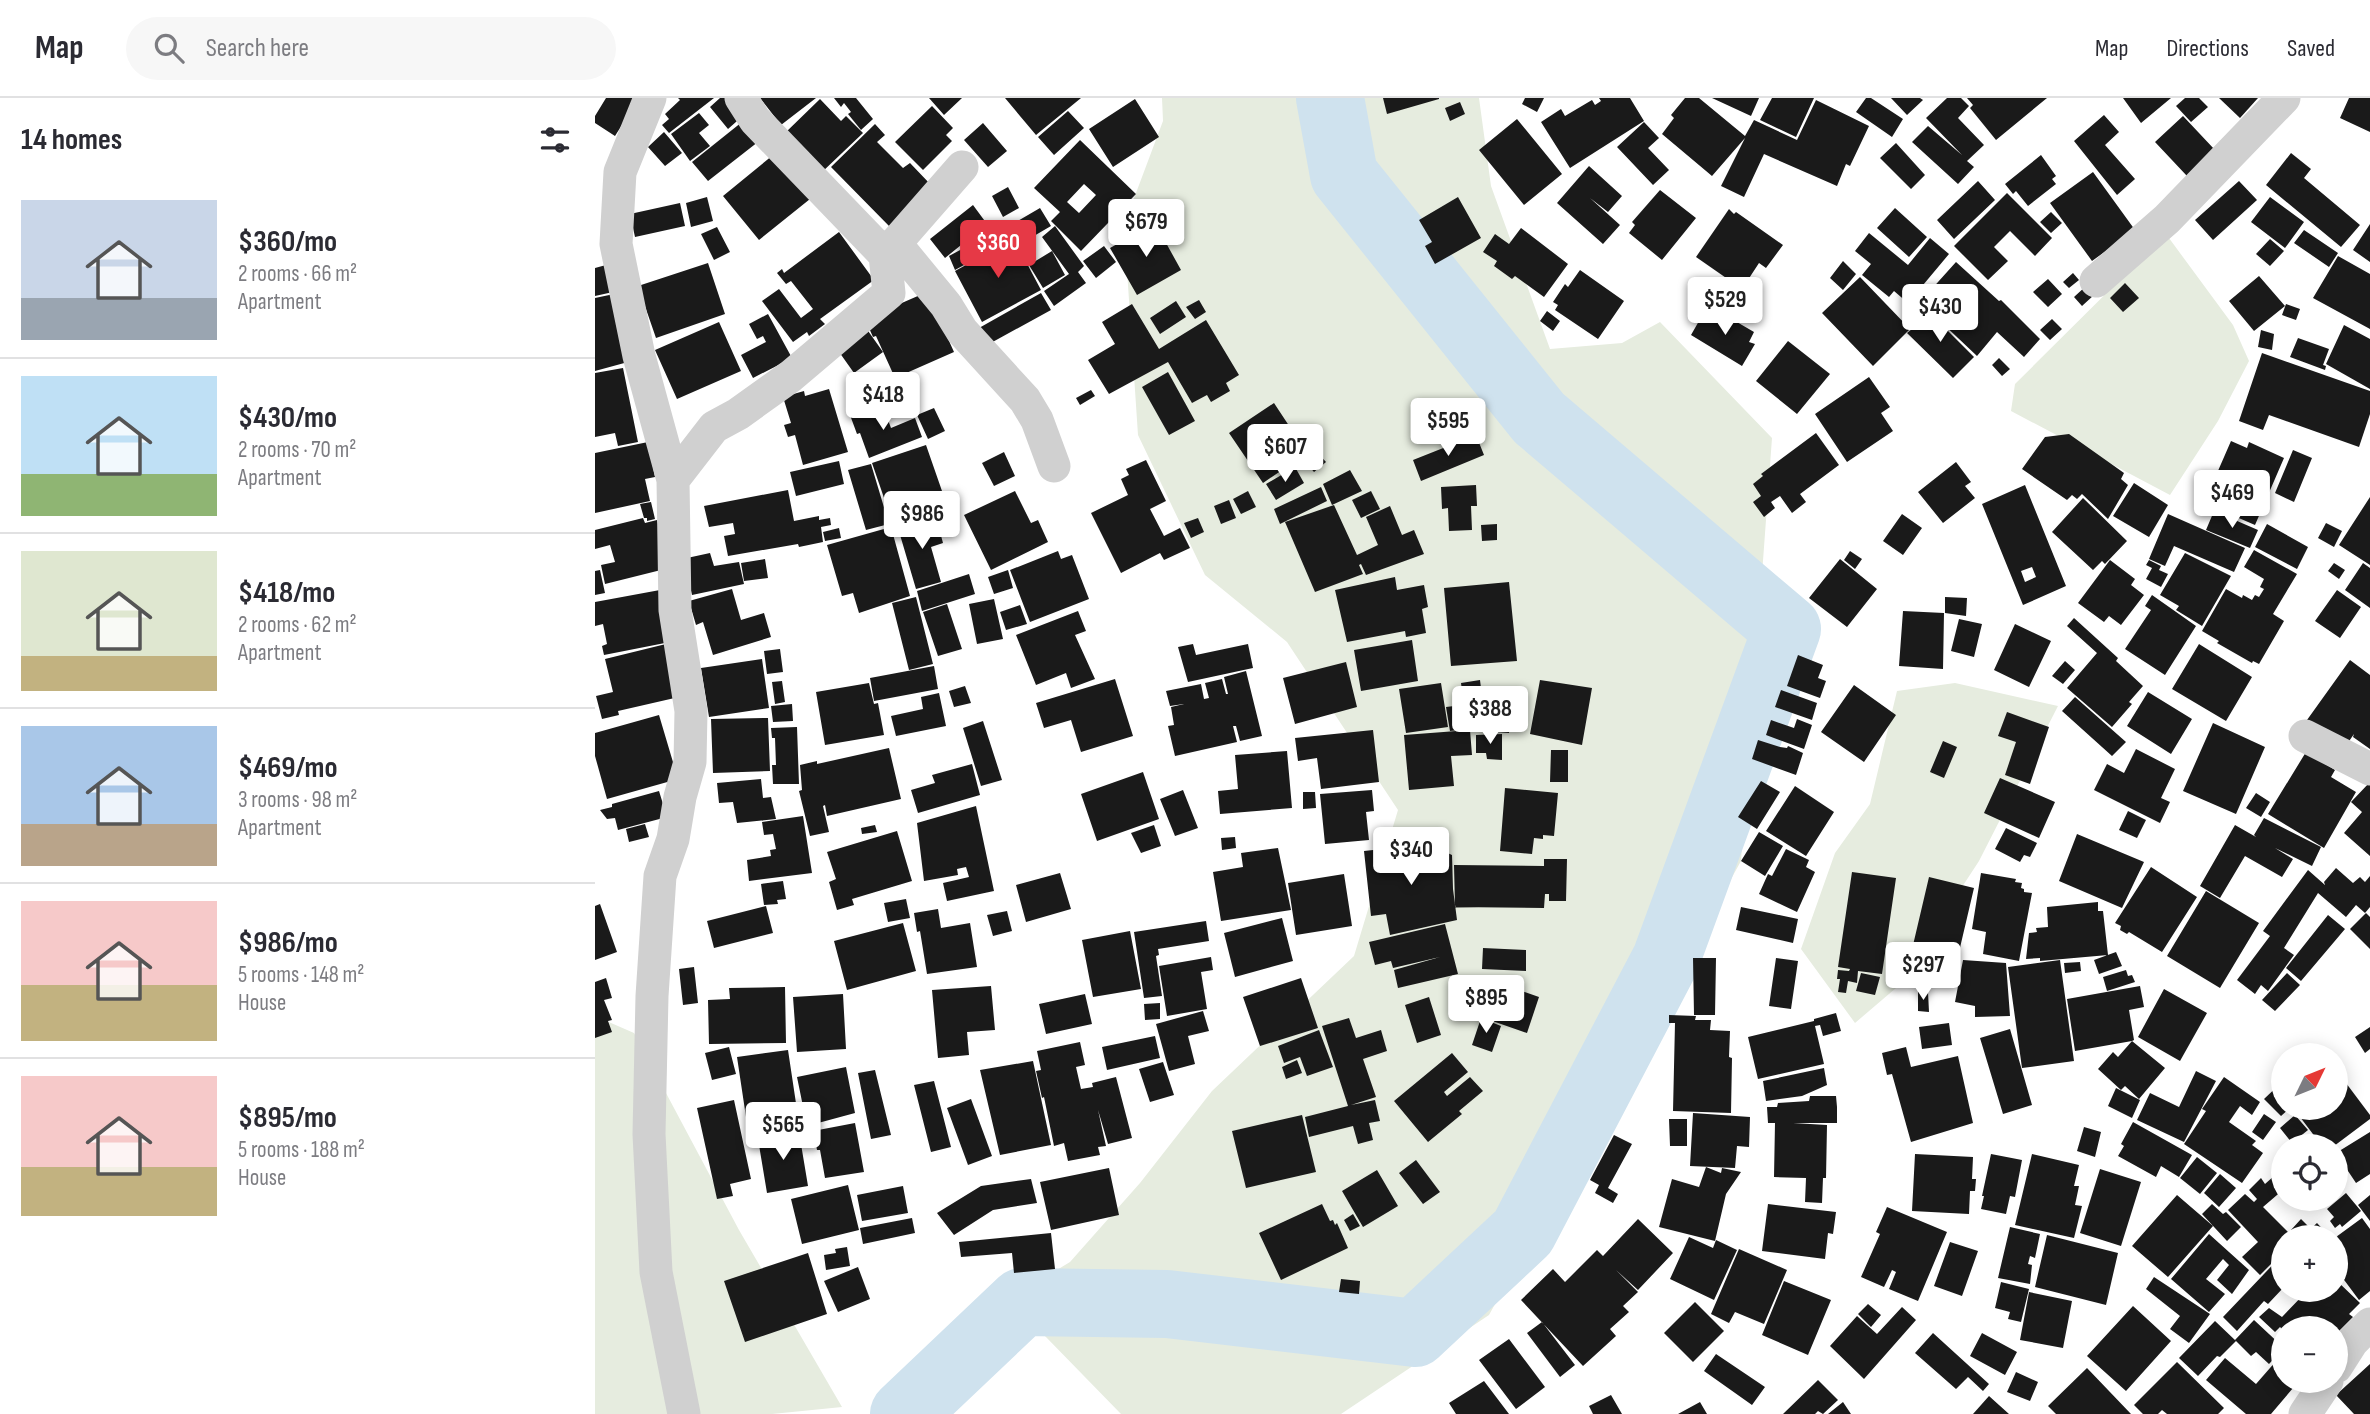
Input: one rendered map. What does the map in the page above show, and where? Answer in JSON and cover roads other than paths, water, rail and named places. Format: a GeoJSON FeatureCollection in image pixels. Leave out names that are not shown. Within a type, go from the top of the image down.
{"type":"FeatureCollection","features":[{"type":"Feature","properties":{"kind":"street"},"geometry":{"type":"LineString","coordinates":[[650,98],[620,173],[616,244],[639,356],[673,480],[675,610],[691,711],[691,762],[680,797],[673,839],[660,876],[652,996],[649,1134],[656,1272],[684,1414]]}},
{"type":"Feature","properties":{"kind":"street"},"geometry":{"type":"LineString","coordinates":[[740,98],[755,120],[946,305],[962,331],[1025,400],[1037,420],[1054,466]]}},
{"type":"Feature","properties":{"kind":"street"},"geometry":{"type":"LineString","coordinates":[[2096,281],[2167,219],[2284,98]]}},
{"type":"Feature","properties":{"kind":"street"},"geometry":{"type":"LineString","coordinates":[[673,480],[714,427],[738,414],[790,376],[889,293],[890,249],[962,167]]}},
{"type":"Feature","properties":{"kind":"street"},"geometry":{"type":"LineString","coordinates":[[2305,736],[2370,769]]}},
{"type":"Feature","properties":{"kind":"street"},"geometry":{"type":"LineString","coordinates":[[2348,1348],[2370,1324]]}},
{"type":"Feature","properties":{"kind":"street"},"geometry":{"type":"LineString","coordinates":[[2305,1414],[2319,1393]]}},
{"type":"Feature","properties":{"kind":"waterway"},"geometry":{"type":"LineString","coordinates":[[904,1414],[1022,1302],[1167,1304],[1415,1333],[1523,1232],[1666,959],[1787,629],[1539,418],[1344,175],[1330,98]]}}]}
